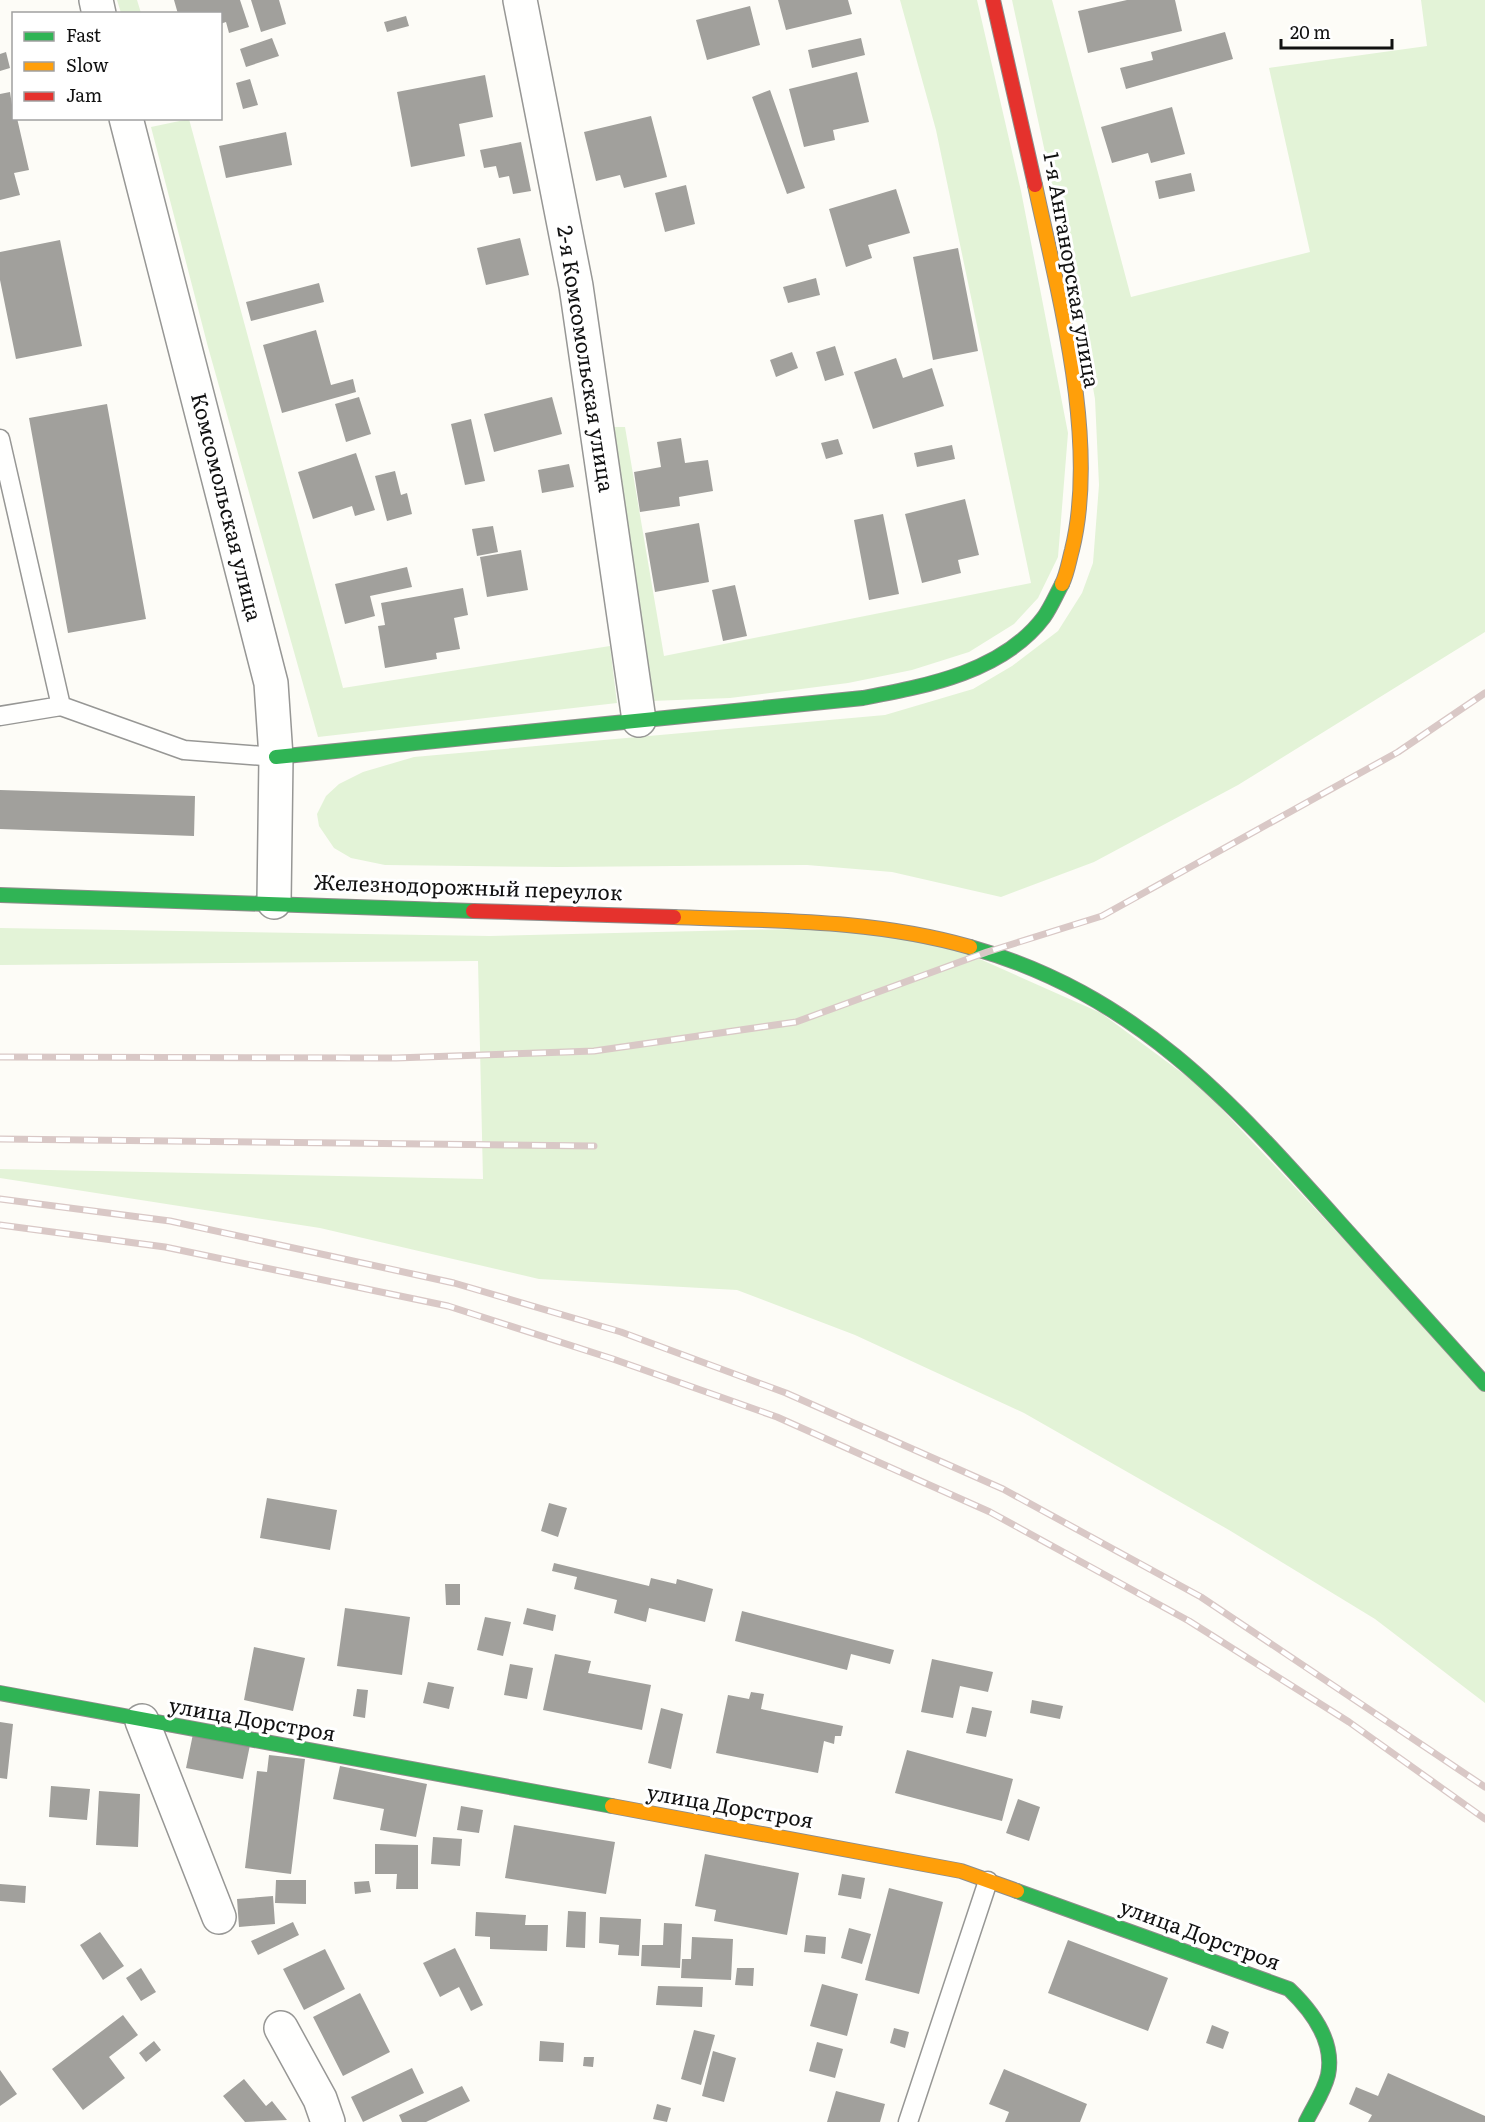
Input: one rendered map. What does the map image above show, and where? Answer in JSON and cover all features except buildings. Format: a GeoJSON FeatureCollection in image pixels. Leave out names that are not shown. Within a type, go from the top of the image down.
{"type":"FeatureCollection","features":[{"type":"Feature","properties":{"kind":"street","name":"2-я Комсомольская улица"},"geometry":{"type":"LineString","coordinates":[[520,0],[576,286],[639,720]]}},
{"type":"Feature","properties":{"kind":"street","name":"1-я Анганорская улица"},"geometry":{"type":"LineString","coordinates":[[276,757],[863,698],[949,678],[990,659],[1032,632],[1046,615],[1060,590],[1074,552],[1079,505],[1080,454],[1066,334],[993,0]]}},
{"type":"Feature","properties":{"kind":"street","name":"Комсомольская улица"},"geometry":{"type":"LineString","coordinates":[[127,120],[271,683],[276,757],[274,902]]}},
{"type":"Feature","properties":{"kind":"street","name":"Железнодорожный переулок"},"geometry":{"type":"LineString","coordinates":[[0,895],[274,902],[848,923],[891,927],[933,936],[987,952],[1063,982],[1102,1003],[1175,1054],[1257,1133],[1485,1384]]}},
{"type":"Feature","properties":{"kind":"street","name":"улица Дорстроя"},"geometry":{"type":"LineString","coordinates":[[0,1693],[961,1871],[1289,1989],[1307,2006],[1319,2022],[1327,2047],[1328,2075],[1306,2122]]}},
{"type":"Feature","properties":{"kind":"street"},"geometry":{"type":"LineString","coordinates":[[142,1721],[219,1917]]}},
{"type":"Feature","properties":{"kind":"street"},"geometry":{"type":"LineString","coordinates":[[281,2028],[320,2099],[328,2122]]}},
{"type":"Feature","properties":{"kind":"lane"},"geometry":{"type":"LineString","coordinates":[[0,439],[61,706]]}},
{"type":"Feature","properties":{"kind":"lane"},"geometry":{"type":"LineString","coordinates":[[0,716],[61,706],[184,750],[276,757]]}},
{"type":"Feature","properties":{"kind":"lane"},"geometry":{"type":"LineString","coordinates":[[908,2122],[988,1881]]}},
{"type":"Feature","properties":{"kind":"green space"},"geometry":{"type":"Polygon","coordinates":[[[117,0],[137,0],[141,12],[121,12],[117,0]]]}},
{"type":"Feature","properties":{"kind":"green space"},"geometry":{"type":"Polygon","coordinates":[[[900,0],[977,0],[1021,191],[1068,433],[1058,557],[1038,598],[1014,624],[969,652],[912,670],[848,683],[730,698],[651,701],[610,427],[625,427],[664,656],[1031,583],[936,130],[900,0]]]}},
{"type":"Feature","properties":{"kind":"green space"},"geometry":{"type":"Polygon","coordinates":[[[1012,0],[1052,0],[1131,297],[1310,252],[1269,68],[1427,46],[1421,0],[1485,0],[1485,632],[1238,785],[1094,862],[1001,897],[892,872],[807,865],[559,867],[385,865],[351,858],[334,848],[319,826],[317,814],[326,796],[339,784],[363,772],[414,757],[885,715],[973,689],[1012,666],[1058,631],[1082,593],[1093,563],[1099,485],[1095,399],[1080,314],[1012,0]]]}},
{"type":"Feature","properties":{"kind":"green space"},"geometry":{"type":"Polygon","coordinates":[[[189,120],[343,688],[610,646],[617,703],[318,737],[208,347],[151,127],[189,120]]]}},
{"type":"Feature","properties":{"kind":"green space"},"geometry":{"type":"Polygon","coordinates":[[[875,927],[919,932],[1101,1013],[1201,1087],[1485,1390],[1485,1703],[1375,1619],[1229,1530],[1024,1413],[855,1335],[737,1290],[539,1279],[320,1228],[0,1178],[0,1169],[483,1179],[478,961],[0,965],[0,928],[490,936],[875,927]]]}},
{"type":"Feature","properties":{"kind":"railway"},"geometry":{"type":"LineString","coordinates":[[0,1057],[396,1058],[594,1051],[796,1022],[987,952],[1102,916],[1398,752],[1485,693]]}},
{"type":"Feature","properties":{"kind":"railway"},"geometry":{"type":"LineString","coordinates":[[0,1139],[594,1146]]}},
{"type":"Feature","properties":{"kind":"railway"},"geometry":{"type":"LineString","coordinates":[[0,1199],[170,1221],[454,1283],[621,1332],[786,1393],[1003,1489],[1201,1597],[1485,1787]]}},
{"type":"Feature","properties":{"kind":"railway"},"geometry":{"type":"LineString","coordinates":[[0,1225],[165,1247],[448,1306],[613,1359],[777,1417],[990,1512],[1189,1621],[1349,1722],[1485,1819]]}},
{"type":"Feature","properties":{"kind":"traffic: fast"},"geometry":{"type":"LineString","coordinates":[[276,757],[863,698],[912,688],[962,674],[1007,651],[1027,636],[1044,617],[1062,584]]}},
{"type":"Feature","properties":{"kind":"traffic: fast"},"geometry":{"type":"LineString","coordinates":[[0,895],[473,911]]}},
{"type":"Feature","properties":{"kind":"traffic: fast"},"geometry":{"type":"LineString","coordinates":[[970,947],[1029,967],[1082,992],[1130,1022],[1175,1056],[1258,1134],[1485,1384]]}},
{"type":"Feature","properties":{"kind":"traffic: fast"},"geometry":{"type":"LineString","coordinates":[[0,1693],[612,1806]]}},
{"type":"Feature","properties":{"kind":"traffic: fast"},"geometry":{"type":"LineString","coordinates":[[1017,1891],[1289,1989],[1313,2017],[1320,2028],[1328,2050],[1328,2075],[1306,2122]]}},
{"type":"Feature","properties":{"kind":"traffic: slow"},"geometry":{"type":"LineString","coordinates":[[1035,185],[1064,319],[1078,415],[1081,462],[1079,507],[1072,550],[1062,584]]}},
{"type":"Feature","properties":{"kind":"traffic: slow"},"geometry":{"type":"LineString","coordinates":[[674,917],[860,926],[897,931],[970,947]]}},
{"type":"Feature","properties":{"kind":"traffic: slow"},"geometry":{"type":"LineString","coordinates":[[612,1806],[961,1871],[1017,1891]]}},
{"type":"Feature","properties":{"kind":"traffic: jam"},"geometry":{"type":"LineString","coordinates":[[993,0],[1035,185]]}},
{"type":"Feature","properties":{"kind":"traffic: jam"},"geometry":{"type":"LineString","coordinates":[[473,911],[674,917]]}}]}
